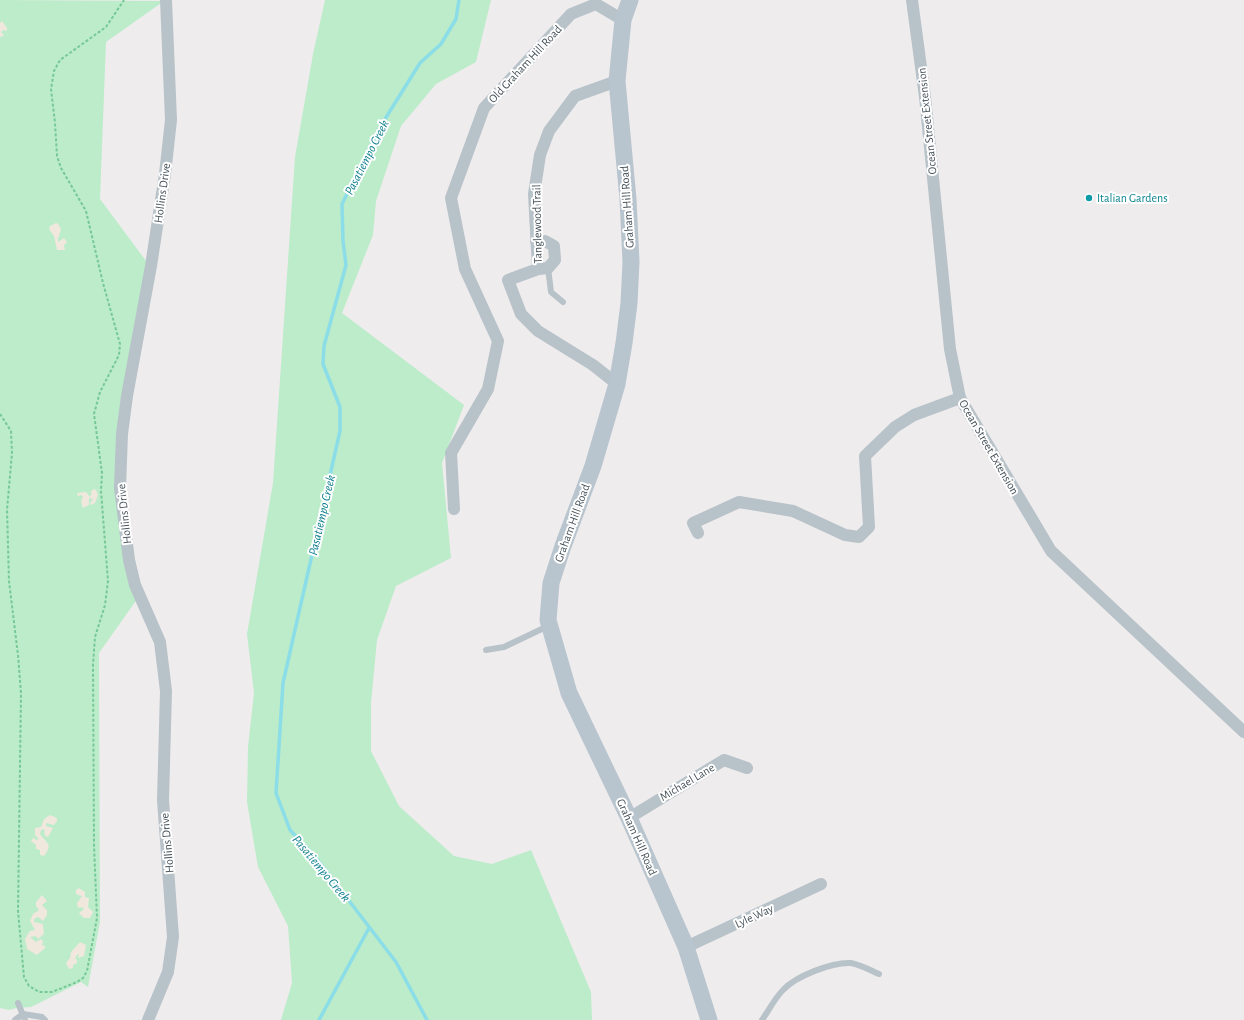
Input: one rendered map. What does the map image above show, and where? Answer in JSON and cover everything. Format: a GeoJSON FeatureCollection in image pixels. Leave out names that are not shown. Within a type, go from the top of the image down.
{"type":"FeatureCollection","features":[{"type":"Feature","properties":{"kind":"main road","name":"Graham Hill Road"},"geometry":{"type":"LineString","coordinates":[[630,0],[623,20],[617,81],[628,199],[631,262],[629,303],[617,384],[593,466],[563,546],[551,583],[548,620],[569,693],[629,818],[686,947],[709,1020]]}},
{"type":"Feature","properties":{"kind":"street","name":"Hollins Drive"},"geometry":{"type":"LineString","coordinates":[[148,1020],[168,972],[173,938],[163,800],[166,690],[160,642],[135,585],[129,560],[120,488],[122,434],[127,396],[151,266],[165,174],[170,128],[166,0]]}},
{"type":"Feature","properties":{"kind":"street","name":"Ocean Street Extension"},"geometry":{"type":"LineString","coordinates":[[912,0],[925,97],[950,348],[960,398],[1051,551],[1244,732]]}},
{"type":"Feature","properties":{"kind":"street","name":"Old Graham Hill Road"},"geometry":{"type":"LineString","coordinates":[[454,509],[451,453],[488,389],[498,341],[465,269],[451,198],[484,108],[571,14],[596,4],[623,20]]}},
{"type":"Feature","properties":{"kind":"street","name":"Tanglewood Trail"},"geometry":{"type":"LineString","coordinates":[[617,81],[575,96],[550,131],[540,155],[534,194],[536,241],[543,268],[508,280],[521,314],[538,331],[593,365],[617,384]]}},
{"type":"Feature","properties":{"kind":"street"},"geometry":{"type":"LineString","coordinates":[[536,241],[545,241],[554,246],[554,260],[543,268]]}},
{"type":"Feature","properties":{"kind":"street"},"geometry":{"type":"LineString","coordinates":[[698,533],[693,523],[739,502],[793,511],[845,535],[859,537],[869,527],[865,456],[895,427],[908,419],[960,398]]}},
{"type":"Feature","properties":{"kind":"street","name":"Michael Lane"},"geometry":{"type":"LineString","coordinates":[[629,818],[724,760],[747,768]]}},
{"type":"Feature","properties":{"kind":"street","name":"Lyle Way"},"geometry":{"type":"LineString","coordinates":[[686,947],[821,884]]}},
{"type":"Feature","properties":{"kind":"lane"},"geometry":{"type":"LineString","coordinates":[[543,268],[552,292],[564,302]]}},
{"type":"Feature","properties":{"kind":"lane"},"geometry":{"type":"LineString","coordinates":[[486,650],[504,648],[550,626]]}},
{"type":"Feature","properties":{"kind":"lane"},"geometry":{"type":"LineString","coordinates":[[762,1020],[783,990],[802,977],[825,967],[840,964],[851,964],[862,966],[879,974]]}},
{"type":"Feature","properties":{"kind":"lane"},"geometry":{"type":"LineString","coordinates":[[18,1003],[24,1017]]}},
{"type":"Feature","properties":{"kind":"lane"},"geometry":{"type":"LineString","coordinates":[[16,1020],[24,1017],[42,1017],[45,1020]]}},
{"type":"Feature","properties":{"kind":"path"},"geometry":{"type":"LineString","coordinates":[[0,414],[11,431],[12,438],[7,510],[9,581],[21,693],[18,911],[20,947],[24,977],[29,986],[39,992],[52,992],[63,989],[83,978],[88,965],[97,918],[94,846],[92,665],[95,638],[107,593],[108,571],[104,542],[102,473],[94,414],[100,392],[119,355],[120,344],[103,283],[86,210],[61,168],[57,156],[51,84],[54,71],[60,60],[106,27],[124,0]]}},
{"type":"Feature","properties":{"kind":"green space"},"geometry":{"type":"Polygon","coordinates":[[[0,0],[164,1],[106,42],[100,199],[152,269],[119,465],[140,595],[99,653],[100,922],[88,987],[81,982],[31,1007],[9,1010],[0,1008],[0,0]]]}},
{"type":"Feature","properties":{"kind":"green space"},"geometry":{"type":"Polygon","coordinates":[[[325,0],[491,0],[476,62],[436,84],[401,126],[376,201],[373,235],[342,313],[464,405],[442,463],[451,558],[396,586],[377,640],[371,703],[371,751],[399,806],[454,856],[492,864],[531,850],[591,992],[592,1020],[281,1020],[292,983],[288,926],[258,867],[247,802],[248,747],[254,693],[247,634],[273,483],[295,157],[313,54],[325,0]]]}},
{"type":"Feature","properties":{"kind":"sand"},"geometry":{"type":"Polygon","coordinates":[[[2,21],[7,28],[7,31],[4,30],[1,32],[4,35],[0,37],[0,23],[2,21]]]}},
{"type":"Feature","properties":{"kind":"sand"},"geometry":{"type":"Polygon","coordinates":[[[56,223],[61,229],[58,242],[64,238],[67,242],[64,245],[65,250],[57,250],[54,236],[49,229],[50,226],[56,223]]]}},
{"type":"Feature","properties":{"kind":"sand"},"geometry":{"type":"Polygon","coordinates":[[[94,489],[98,495],[95,503],[91,505],[90,503],[93,499],[89,498],[89,505],[83,508],[81,502],[83,496],[80,495],[78,497],[77,493],[86,492],[90,497],[92,493],[90,492],[94,489]]]}},
{"type":"Feature","properties":{"kind":"sand"},"geometry":{"type":"Polygon","coordinates":[[[50,815],[57,818],[57,821],[54,825],[46,823],[46,826],[53,828],[48,837],[45,836],[44,829],[41,830],[40,834],[49,847],[44,856],[40,855],[40,850],[36,849],[36,845],[31,841],[34,837],[35,840],[39,839],[35,835],[35,828],[41,827],[44,819],[50,815]]]}},
{"type":"Feature","properties":{"kind":"sand"},"geometry":{"type":"Polygon","coordinates":[[[79,888],[85,892],[85,897],[89,898],[88,907],[93,912],[90,918],[84,918],[79,913],[84,909],[82,907],[78,908],[77,903],[82,896],[76,894],[76,890],[79,888]]]}},
{"type":"Feature","properties":{"kind":"sand"},"geometry":{"type":"Polygon","coordinates":[[[42,895],[47,901],[42,905],[47,910],[47,915],[43,921],[38,917],[34,919],[34,922],[43,924],[44,934],[38,939],[36,936],[30,937],[36,942],[41,939],[43,941],[42,945],[45,946],[45,948],[37,955],[27,949],[25,939],[30,931],[35,930],[30,921],[33,914],[39,910],[36,906],[36,902],[42,895]]]}},
{"type":"Feature","properties":{"kind":"sand"},"geometry":{"type":"Polygon","coordinates":[[[80,942],[86,945],[84,956],[78,958],[78,954],[75,958],[77,963],[73,965],[73,968],[69,969],[66,963],[70,958],[71,952],[80,942]]]}},
{"type":"Feature","properties":{"kind":"waterway","name":"Pasatiempo Creek"},"geometry":{"type":"LineString","coordinates":[[427,1020],[396,962],[317,859],[290,830],[276,793],[283,683],[340,431],[340,407],[323,364],[324,346],[346,265],[343,241],[342,204],[380,127],[420,63],[441,44],[456,19],[459,0]]}},
{"type":"Feature","properties":{"kind":"waterway"},"geometry":{"type":"LineString","coordinates":[[319,1020],[369,928]]}},
{"type":"Feature","properties":{"kind":"place","name":"Italian Gardens"},"geometry":{"type":"Point","coordinates":[1089,198]}}]}
